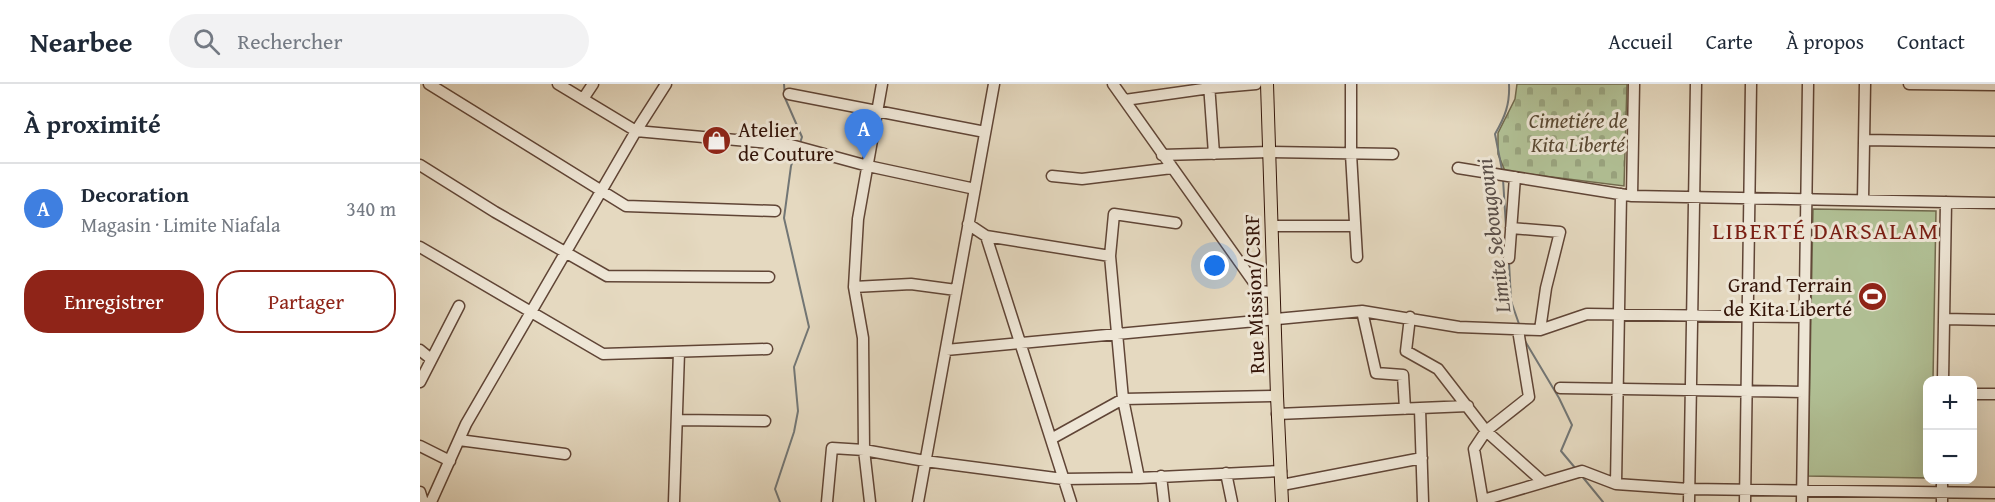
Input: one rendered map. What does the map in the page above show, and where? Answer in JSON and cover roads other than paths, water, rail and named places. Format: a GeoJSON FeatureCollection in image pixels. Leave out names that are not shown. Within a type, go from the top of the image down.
{"type":"FeatureCollection","features":[{"type":"Feature","properties":{"kind":"main road","name":"Rue Mission/CSRF"},"geometry":{"type":"LineString","coordinates":[[1267,84],[1277,414],[1282,502]]}},
{"type":"Feature","properties":{"kind":"street"},"geometry":{"type":"LineString","coordinates":[[429,84],[626,206],[775,211]]}},
{"type":"Feature","properties":{"kind":"street"},"geometry":{"type":"LineString","coordinates":[[558,84],[636,131],[791,145],[868,166],[975,189]]}},
{"type":"Feature","properties":{"kind":"street"},"geometry":{"type":"LineString","coordinates":[[583,99],[593,84]]}},
{"type":"Feature","properties":{"kind":"street"},"geometry":{"type":"LineString","coordinates":[[425,500],[450,461],[466,424],[636,131],[666,84]]}},
{"type":"Feature","properties":{"kind":"street"},"geometry":{"type":"LineString","coordinates":[[870,502],[864,450],[863,338],[854,287],[858,219],[882,84]]}},
{"type":"Feature","properties":{"kind":"street"},"geometry":{"type":"LineString","coordinates":[[918,502],[994,84]]}},
{"type":"Feature","properties":{"kind":"street"},"geometry":{"type":"LineString","coordinates":[[1113,84],[1122,93],[1162,155],[1260,291],[1274,292]]}},
{"type":"Feature","properties":{"kind":"street"},"geometry":{"type":"LineString","coordinates":[[1122,93],[1256,84]]}},
{"type":"Feature","properties":{"kind":"street"},"geometry":{"type":"LineString","coordinates":[[1351,84],[1351,154],[1357,257]]}},
{"type":"Feature","properties":{"kind":"street"},"geometry":{"type":"LineString","coordinates":[[1616,484],[1619,314],[1634,84]]}},
{"type":"Feature","properties":{"kind":"street"},"geometry":{"type":"LineString","coordinates":[[1689,502],[1696,84]]}},
{"type":"Feature","properties":{"kind":"street"},"geometry":{"type":"LineString","coordinates":[[1744,502],[1751,84]]}},
{"type":"Feature","properties":{"kind":"street"},"geometry":{"type":"LineString","coordinates":[[1802,496],[1808,84]]}},
{"type":"Feature","properties":{"kind":"street"},"geometry":{"type":"LineString","coordinates":[[1863,200],[1865,84]]}},
{"type":"Feature","properties":{"kind":"street"},"geometry":{"type":"LineString","coordinates":[[1909,84],[1995,85]]}},
{"type":"Feature","properties":{"kind":"street"},"geometry":{"type":"LineString","coordinates":[[1209,86],[1214,154]]}},
{"type":"Feature","properties":{"kind":"street"},"geometry":{"type":"LineString","coordinates":[[789,94],[985,132]]}},
{"type":"Feature","properties":{"kind":"street"},"geometry":{"type":"LineString","coordinates":[[1864,140],[1995,142]]}},
{"type":"Feature","properties":{"kind":"street"},"geometry":{"type":"LineString","coordinates":[[1162,155],[1270,152],[1394,154]]}},
{"type":"Feature","properties":{"kind":"street"},"geometry":{"type":"LineString","coordinates":[[420,165],[607,276],[769,277]]}},
{"type":"Feature","properties":{"kind":"street"},"geometry":{"type":"LineString","coordinates":[[1052,176],[1082,179],[1172,168]]}},
{"type":"Feature","properties":{"kind":"street"},"geometry":{"type":"LineString","coordinates":[[1458,168],[1626,195],[1995,203]]}},
{"type":"Feature","properties":{"kind":"street"},"geometry":{"type":"LineString","coordinates":[[1509,258],[1515,177]]}},
{"type":"Feature","properties":{"kind":"street"},"geometry":{"type":"LineString","coordinates":[[1943,376],[1946,202]]}},
{"type":"Feature","properties":{"kind":"street"},"geometry":{"type":"LineString","coordinates":[[1139,478],[1123,399],[1110,256],[1114,214],[1176,223]]}},
{"type":"Feature","properties":{"kind":"street"},"geometry":{"type":"LineString","coordinates":[[968,224],[986,236],[1110,256]]}},
{"type":"Feature","properties":{"kind":"street"},"geometry":{"type":"LineString","coordinates":[[1272,226],[1355,226]]}},
{"type":"Feature","properties":{"kind":"street"},"geometry":{"type":"LineString","coordinates":[[1511,228],[1560,232],[1546,288],[1540,330]]}},
{"type":"Feature","properties":{"kind":"street"},"geometry":{"type":"LineString","coordinates":[[986,236],[1071,502]]}},
{"type":"Feature","properties":{"kind":"street"},"geometry":{"type":"LineString","coordinates":[[420,247],[603,354],[766,349]]}},
{"type":"Feature","properties":{"kind":"street"},"geometry":{"type":"LineString","coordinates":[[854,287],[911,284],[956,290]]}},
{"type":"Feature","properties":{"kind":"street"},"geometry":{"type":"LineString","coordinates":[[420,382],[459,306]]}},
{"type":"Feature","properties":{"kind":"street"},"geometry":{"type":"LineString","coordinates":[[946,350],[1362,311],[1410,317],[1459,327],[1518,330],[1540,330],[1587,314],[1804,317]]}},
{"type":"Feature","properties":{"kind":"street"},"geometry":{"type":"LineString","coordinates":[[1362,311],[1376,373],[1403,375],[1405,409]]}},
{"type":"Feature","properties":{"kind":"street"},"geometry":{"type":"LineString","coordinates":[[1410,317],[1406,351],[1438,369],[1486,431],[1542,481]]}},
{"type":"Feature","properties":{"kind":"street"},"geometry":{"type":"LineString","coordinates":[[1944,319],[1995,320]]}},
{"type":"Feature","properties":{"kind":"street"},"geometry":{"type":"LineString","coordinates":[[1518,330],[1529,396],[1486,431],[1474,449],[1483,501],[1542,481],[1582,471],[1616,484],[1745,490],[1802,496],[1942,497],[1995,493]]}},
{"type":"Feature","properties":{"kind":"street"},"geometry":{"type":"LineString","coordinates":[[420,350],[431,359]]}},
{"type":"Feature","properties":{"kind":"street"},"geometry":{"type":"LineString","coordinates":[[674,502],[679,352]]}},
{"type":"Feature","properties":{"kind":"street"},"geometry":{"type":"LineString","coordinates":[[1560,388],[1803,392]]}},
{"type":"Feature","properties":{"kind":"street"},"geometry":{"type":"LineString","coordinates":[[1977,394],[1995,394]]}},
{"type":"Feature","properties":{"kind":"street"},"geometry":{"type":"LineString","coordinates":[[1051,439],[1123,399],[1277,396]]}},
{"type":"Feature","properties":{"kind":"street"},"geometry":{"type":"LineString","coordinates":[[1277,414],[1468,406]]}},
{"type":"Feature","properties":{"kind":"street"},"geometry":{"type":"LineString","coordinates":[[1420,409],[1423,502]]}},
{"type":"Feature","properties":{"kind":"street"},"geometry":{"type":"LineString","coordinates":[[677,420],[765,421]]}},
{"type":"Feature","properties":{"kind":"street"},"geometry":{"type":"LineString","coordinates":[[459,440],[566,454]]}},
{"type":"Feature","properties":{"kind":"street"},"geometry":{"type":"LineString","coordinates":[[420,446],[450,461]]}},
{"type":"Feature","properties":{"kind":"street"},"geometry":{"type":"LineString","coordinates":[[827,502],[832,448],[864,450],[925,461],[1064,479],[1281,471]]}},
{"type":"Feature","properties":{"kind":"street"},"geometry":{"type":"LineString","coordinates":[[1282,484],[1422,458]]}},
{"type":"Feature","properties":{"kind":"street"},"geometry":{"type":"LineString","coordinates":[[1226,473],[1232,502]]}},
{"type":"Feature","properties":{"kind":"street"},"geometry":{"type":"LineString","coordinates":[[1161,476],[1164,502]]}},
{"type":"Feature","properties":{"kind":"waterway"},"geometry":{"type":"LineString","coordinates":[[784,84],[785,98],[802,137],[800,143]]}},
{"type":"Feature","properties":{"kind":"waterway","name":"Limite Sebougouni"},"geometry":{"type":"LineString","coordinates":[[1502,170],[1495,134],[1506,110],[1509,84]]}},
{"type":"Feature","properties":{"kind":"waterway"},"geometry":{"type":"LineString","coordinates":[[780,502],[775,489],[794,432],[798,411],[794,367],[809,327],[784,218],[791,166],[797,151]]}},
{"type":"Feature","properties":{"kind":"waterway","name":"Limite Sebougouni"},"geometry":{"type":"LineString","coordinates":[[1503,179],[1506,227]]}},
{"type":"Feature","properties":{"kind":"waterway","name":"Limite Sebougouni"},"geometry":{"type":"LineString","coordinates":[[1509,262],[1511,301],[1519,324]]}},
{"type":"Feature","properties":{"kind":"waterway","name":"Limite Sebougouni"},"geometry":{"type":"LineString","coordinates":[[1525,341],[1559,398],[1572,425],[1561,451],[1576,469]]}},
{"type":"Feature","properties":{"kind":"waterway","name":"Limite Sebougouni"},"geometry":{"type":"LineString","coordinates":[[1581,475],[1603,502]]}},
{"type":"Feature","properties":{"kind":"place","name":"Atelier de Couture"},"geometry":{"type":"Point","coordinates":[717,141]}},
{"type":"Feature","properties":{"kind":"place","name":"Decoration"},"geometry":{"type":"Point","coordinates":[864,159]}},
{"type":"Feature","properties":{"kind":"place","name":"Grand Terrain de Kita Liberté"},"geometry":{"type":"Point","coordinates":[1873,296]}},
{"type":"Feature","properties":{"kind":"district","name":"LIBERTÉ DARSALAM"},"geometry":{"type":"Point","coordinates":[1826,230]}},
{"type":"Feature","properties":{"kind":"park label","name":"Cimetiére de Kita Liberté"},"geometry":{"type":"Point","coordinates":[1578,132]}}]}
